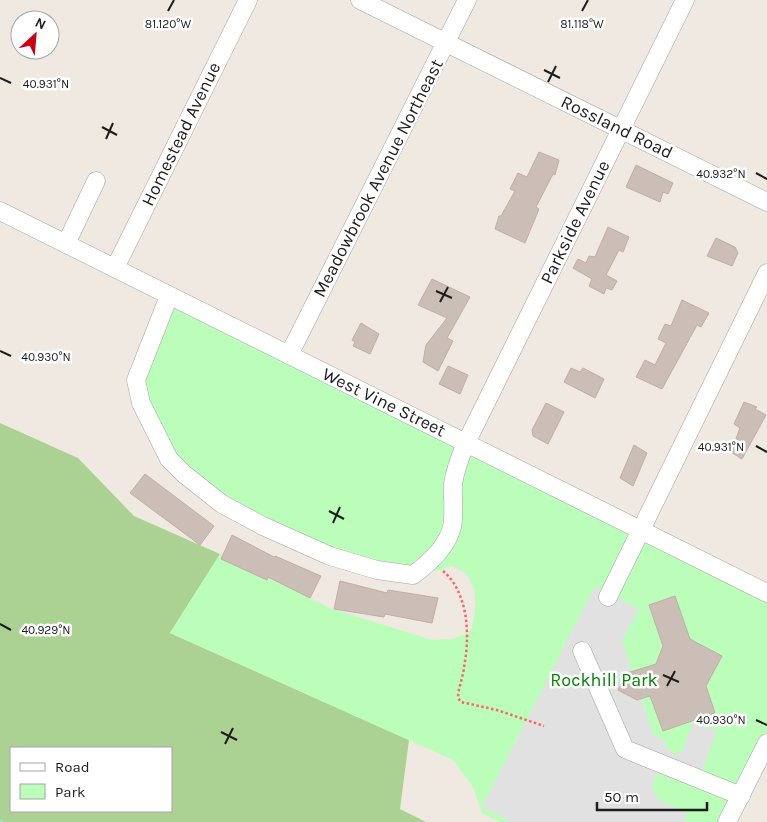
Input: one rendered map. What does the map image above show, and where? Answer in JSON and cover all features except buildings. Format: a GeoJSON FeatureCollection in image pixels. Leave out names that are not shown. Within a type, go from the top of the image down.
{"type":"FeatureCollection","features":[{"type":"Feature","properties":{"kind":"street","name":"Homestead Avenue"},"geometry":{"type":"LineString","coordinates":[[115,268],[248,0]]}},
{"type":"Feature","properties":{"kind":"street","name":"Rossland Road"},"geometry":{"type":"LineString","coordinates":[[360,0],[767,202]]}},
{"type":"Feature","properties":{"kind":"street","name":"Meadowbrook Avenue Northeast"},"geometry":{"type":"LineString","coordinates":[[290,355],[467,0]]}},
{"type":"Feature","properties":{"kind":"street","name":"Parkside Avenue"},"geometry":{"type":"LineString","coordinates":[[169,296],[139,369],[137,391],[150,424],[176,466],[208,494],[238,514],[330,556],[377,570],[413,576],[442,546],[452,528],[453,484],[457,464],[466,443],[685,0]]}},
{"type":"Feature","properties":{"kind":"street"},"geometry":{"type":"LineString","coordinates":[[66,244],[96,181]]}},
{"type":"Feature","properties":{"kind":"street","name":"West Vine Street"},"geometry":{"type":"LineString","coordinates":[[0,211],[767,593]]}},
{"type":"Feature","properties":{"kind":"street"},"geometry":{"type":"LineString","coordinates":[[608,597],[767,273]]}},
{"type":"Feature","properties":{"kind":"street"},"geometry":{"type":"LineString","coordinates":[[582,651],[625,750],[741,796]]}},
{"type":"Feature","properties":{"kind":"street"},"geometry":{"type":"LineString","coordinates":[[727,822],[767,743]]}},
{"type":"Feature","properties":{"kind":"path"},"geometry":{"type":"LineString","coordinates":[[430,560],[448,575],[464,605],[468,642],[458,698],[461,702],[497,710],[544,726]]}},
{"type":"Feature","properties":{"kind":"green space","name":"Rockhill Park"},"geometry":{"type":"Polygon","coordinates":[[[174,307],[767,603],[767,733],[723,822],[500,822],[482,813],[473,787],[453,760],[170,633],[220,554],[330,608],[432,640],[453,639],[470,632],[475,611],[475,595],[470,580],[465,573],[452,566],[437,571],[384,569],[247,512],[184,469],[151,412],[143,382],[155,348],[174,307]]]}},
{"type":"Feature","properties":{"kind":"green space"},"geometry":{"type":"Polygon","coordinates":[[[0,423],[78,458],[134,516],[220,554],[170,633],[409,740],[400,809],[426,822],[0,822],[0,423]]]}},
{"type":"Feature","properties":{"kind":"shaded area"},"geometry":{"type":"Polygon","coordinates":[[[595,586],[639,609],[622,641],[653,734],[665,741],[667,749],[674,753],[682,752],[693,722],[717,731],[697,783],[662,770],[655,777],[652,789],[659,800],[688,814],[684,822],[511,822],[482,807],[595,586]]]}}]}
